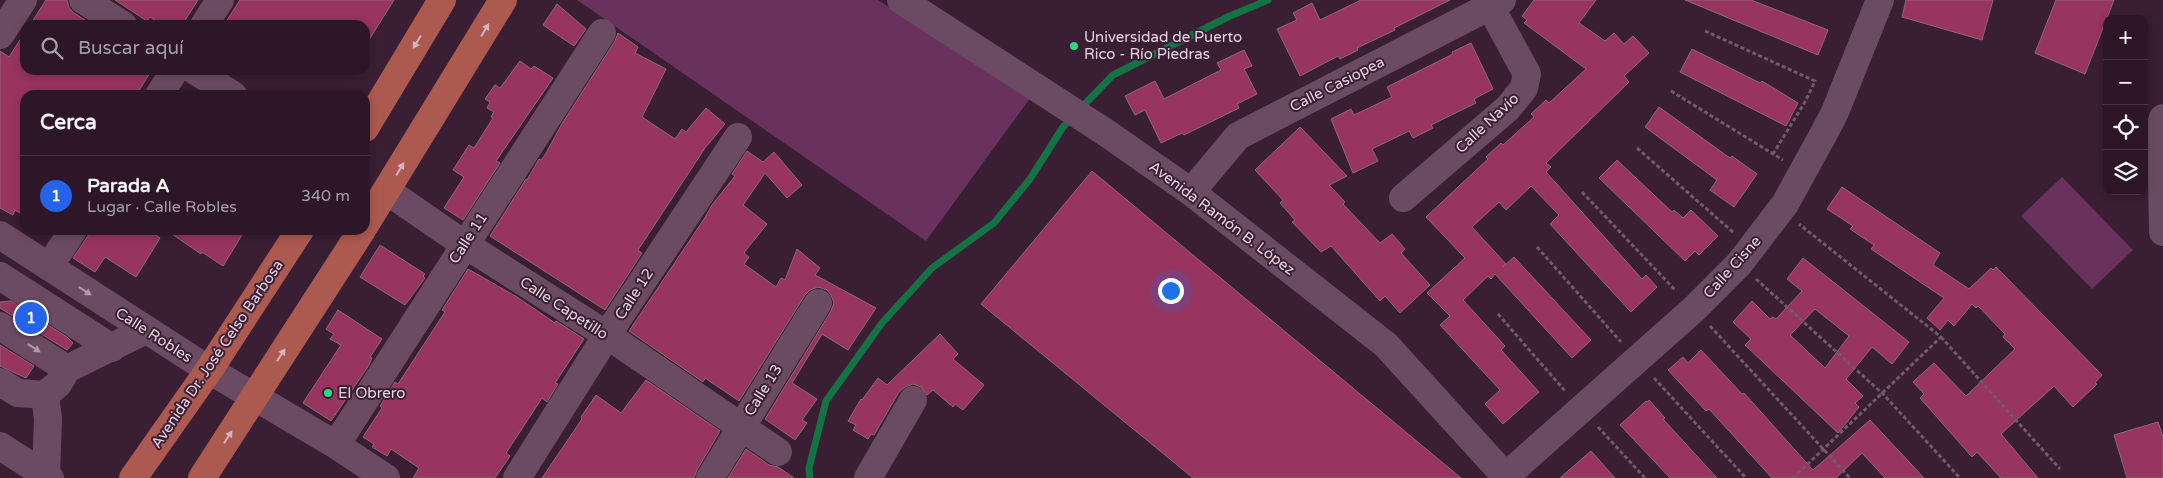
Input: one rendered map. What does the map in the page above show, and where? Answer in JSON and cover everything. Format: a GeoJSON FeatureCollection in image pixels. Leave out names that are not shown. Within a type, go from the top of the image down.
{"type":"FeatureCollection","features":[{"type":"Feature","properties":{"kind":"main road"},"geometry":{"type":"LineString","coordinates":[[370,120],[442,0]]}},
{"type":"Feature","properties":{"kind":"main road"},"geometry":{"type":"LineString","coordinates":[[370,218],[504,0]]}},
{"type":"Feature","properties":{"kind":"main road","name":"Avenida Dr. José Celso Barbosa"},"geometry":{"type":"LineString","coordinates":[[133,478],[209,370],[297,235]]}},
{"type":"Feature","properties":{"kind":"main road"},"geometry":{"type":"LineString","coordinates":[[202,478],[359,235]]}},
{"type":"Feature","properties":{"kind":"street"},"geometry":{"type":"LineString","coordinates":[[0,35],[23,0]]}},
{"type":"Feature","properties":{"kind":"street"},"geometry":{"type":"LineString","coordinates":[[83,0],[115,20]]}},
{"type":"Feature","properties":{"kind":"street"},"geometry":{"type":"LineString","coordinates":[[207,20],[220,0]]}},
{"type":"Feature","properties":{"kind":"street","name":"Avenida Ramón B. López"},"geometry":{"type":"LineString","coordinates":[[901,0],[1105,132],[1190,192],[1386,345],[1507,477]]}},
{"type":"Feature","properties":{"kind":"street","name":"Calle Cisne"},"geometry":{"type":"LineString","coordinates":[[1507,477],[1694,309],[1745,256],[1780,210],[1835,112],[1880,0]]}},
{"type":"Feature","properties":{"kind":"street","name":"Calle Casiopea"},"geometry":{"type":"LineString","coordinates":[[1190,192],[1238,136],[1496,3]]}},
{"type":"Feature","properties":{"kind":"street","name":"Calle Navío"},"geometry":{"type":"LineString","coordinates":[[1403,198],[1508,108],[1524,88],[1527,74],[1496,3]]}},
{"type":"Feature","properties":{"kind":"street","name":"Calle 11"},"geometry":{"type":"LineString","coordinates":[[336,445],[602,33]]}},
{"type":"Feature","properties":{"kind":"street"},"geometry":{"type":"LineString","coordinates":[[162,90],[172,75]]}},
{"type":"Feature","properties":{"kind":"street"},"geometry":{"type":"LineString","coordinates":[[202,75],[225,90]]}},
{"type":"Feature","properties":{"kind":"street"},"geometry":{"type":"LineString","coordinates":[[2163,118],[2161,124],[2163,232]]}},
{"type":"Feature","properties":{"kind":"street","name":"Calle 12"},"geometry":{"type":"LineString","coordinates":[[517,478],[607,335],[738,137]]}},
{"type":"Feature","properties":{"kind":"street","name":"Calle Capetillo"},"geometry":{"type":"LineString","coordinates":[[387,192],[464,244],[607,335],[778,452]]}},
{"type":"Feature","properties":{"kind":"street","name":"Calle Robles"},"geometry":{"type":"LineString","coordinates":[[0,235],[209,370],[336,445],[386,478]]}},
{"type":"Feature","properties":{"kind":"street"},"geometry":{"type":"LineString","coordinates":[[49,267],[70,235]]}},
{"type":"Feature","properties":{"kind":"street"},"geometry":{"type":"LineString","coordinates":[[0,276],[112,348]]}},
{"type":"Feature","properties":{"kind":"street","name":"Calle 13"},"geometry":{"type":"LineString","coordinates":[[710,478],[740,426],[818,304]]}},
{"type":"Feature","properties":{"kind":"street"},"geometry":{"type":"LineString","coordinates":[[0,326],[67,369]]}},
{"type":"Feature","properties":{"kind":"street"},"geometry":{"type":"LineString","coordinates":[[0,382],[18,393],[45,395],[58,384],[67,369],[146,330]]}},
{"type":"Feature","properties":{"kind":"street"},"geometry":{"type":"LineString","coordinates":[[45,395],[48,419],[48,477]]}},
{"type":"Feature","properties":{"kind":"street"},"geometry":{"type":"LineString","coordinates":[[868,478],[913,400]]}},
{"type":"Feature","properties":{"kind":"street"},"geometry":{"type":"LineString","coordinates":[[0,446],[48,477]]}},
{"type":"Feature","properties":{"kind":"path"},"geometry":{"type":"LineString","coordinates":[[1705,31],[1815,81],[1805,102],[1773,154]]}},
{"type":"Feature","properties":{"kind":"path"},"geometry":{"type":"LineString","coordinates":[[1671,91],[1803,172]]}},
{"type":"Feature","properties":{"kind":"path"},"geometry":{"type":"LineString","coordinates":[[1637,148],[1883,394],[1960,478]]}},
{"type":"Feature","properties":{"kind":"path"},"geometry":{"type":"LineString","coordinates":[[1582,192],[1694,309],[1850,478]]}},
{"type":"Feature","properties":{"kind":"path"},"geometry":{"type":"LineString","coordinates":[[1780,210],[1941,337],[2060,469]]}},
{"type":"Feature","properties":{"kind":"path"},"geometry":{"type":"LineString","coordinates":[[1794,478],[1941,337]]}},
{"type":"Feature","properties":{"kind":"shaded area"},"geometry":{"type":"Polygon","coordinates":[[[577,0],[878,0],[1031,97],[926,241],[577,0]]]}},
{"type":"Feature","properties":{"kind":"shaded area"},"geometry":{"type":"Polygon","coordinates":[[[2062,177],[2133,250],[2092,289],[2021,216],[2062,177]]]}},
{"type":"Feature","properties":{"kind":"building"},"geometry":{"type":"Polygon","coordinates":[[[46,0],[67,0],[69,8],[85,20],[33,20],[46,0]]]}},
{"type":"Feature","properties":{"kind":"building"},"geometry":{"type":"Polygon","coordinates":[[[115,0],[198,0],[185,20],[154,20],[150,17],[145,20],[115,0]]]}},
{"type":"Feature","properties":{"kind":"building"},"geometry":{"type":"Polygon","coordinates":[[[240,0],[394,0],[370,38],[370,20],[227,20],[240,0]]]}},
{"type":"Feature","properties":{"kind":"building"},"geometry":{"type":"Polygon","coordinates":[[[1361,0],[1450,0],[1357,48],[1358,50],[1340,59],[1338,56],[1300,76],[1277,29],[1297,20],[1293,13],[1312,3],[1320,20],[1361,0]]]}},
{"type":"Feature","properties":{"kind":"building"},"geometry":{"type":"Polygon","coordinates":[[[1534,0],[1596,0],[1579,23],[1605,41],[1614,33],[1624,44],[1633,36],[1649,53],[1624,76],[1629,82],[1546,163],[1551,167],[1546,172],[1642,279],[1646,275],[1657,287],[1631,312],[1550,224],[1559,215],[1531,186],[1506,210],[1499,202],[1472,227],[1506,264],[1503,267],[1514,257],[1591,340],[1572,358],[1495,274],[1491,279],[1488,276],[1463,300],[1505,346],[1501,350],[1539,392],[1503,424],[1485,404],[1500,390],[1440,325],[1450,316],[1427,293],[1465,258],[1426,217],[1488,159],[1486,157],[1501,143],[1503,145],[1534,117],[1531,114],[1546,100],[1549,103],[1586,69],[1524,23],[1527,20],[1522,16],[1534,0]]]}},
{"type":"Feature","properties":{"kind":"building"},"geometry":{"type":"Polygon","coordinates":[[[1685,0],[1751,0],[1828,30],[1818,55],[1685,0]]]}},
{"type":"Feature","properties":{"kind":"building"},"geometry":{"type":"Polygon","coordinates":[[[1906,0],[1993,0],[1982,40],[1902,17],[1906,0]]]}},
{"type":"Feature","properties":{"kind":"building"},"geometry":{"type":"Polygon","coordinates":[[[2056,0],[2114,0],[2108,15],[2103,15],[2103,28],[2085,74],[2035,53],[2056,0]]]}},
{"type":"Feature","properties":{"kind":"building"},"geometry":{"type":"Polygon","coordinates":[[[557,4],[586,29],[574,46],[543,25],[557,4]]]}},
{"type":"Feature","properties":{"kind":"building"},"geometry":{"type":"Polygon","coordinates":[[[618,33],[638,47],[635,53],[666,69],[642,117],[675,139],[682,129],[686,132],[706,108],[725,124],[705,148],[638,250],[642,253],[605,310],[490,236],[539,159],[541,160],[545,155],[563,122],[615,41],[618,33]]]}},
{"type":"Feature","properties":{"kind":"building"},"geometry":{"type":"Polygon","coordinates":[[[20,40],[20,75],[149,75],[139,90],[20,90],[20,213],[15,210],[13,215],[0,208],[0,51],[9,57],[20,40]]]}},
{"type":"Feature","properties":{"kind":"building"},"geometry":{"type":"Polygon","coordinates":[[[1471,43],[1493,89],[1474,99],[1476,103],[1431,125],[1433,128],[1413,138],[1409,131],[1372,149],[1378,161],[1353,173],[1331,119],[1351,109],[1354,115],[1392,97],[1387,87],[1471,43]]]}},
{"type":"Feature","properties":{"kind":"building"},"geometry":{"type":"Polygon","coordinates":[[[1692,49],[1760,83],[1762,81],[1798,103],[1786,126],[1680,72],[1692,49]]]}},
{"type":"Feature","properties":{"kind":"building"},"geometry":{"type":"Polygon","coordinates":[[[1244,50],[1252,66],[1244,69],[1257,94],[1237,104],[1239,108],[1184,135],[1182,133],[1161,143],[1145,110],[1135,115],[1125,96],[1155,81],[1164,99],[1221,70],[1217,63],[1244,50]]]}},
{"type":"Feature","properties":{"kind":"building"},"geometry":{"type":"Polygon","coordinates":[[[520,61],[531,69],[534,66],[553,78],[496,161],[500,163],[463,220],[444,208],[464,177],[453,170],[469,145],[474,148],[493,118],[491,117],[494,112],[487,108],[490,102],[485,99],[495,85],[500,88],[520,61]]]}},
{"type":"Feature","properties":{"kind":"building"},"geometry":{"type":"Polygon","coordinates":[[[1659,107],[1730,158],[1732,156],[1757,174],[1734,207],[1710,190],[1717,180],[1645,127],[1659,107]]]}},
{"type":"Feature","properties":{"kind":"building"},"geometry":{"type":"Polygon","coordinates":[[[1300,127],[1347,176],[1329,185],[1345,202],[1343,204],[1380,243],[1392,234],[1405,249],[1401,253],[1430,285],[1400,313],[1385,296],[1380,301],[1331,246],[1321,252],[1292,222],[1295,220],[1280,203],[1283,200],[1255,170],[1300,127]]]}},
{"type":"Feature","properties":{"kind":"building"},"geometry":{"type":"Polygon","coordinates":[[[747,151],[763,162],[774,152],[802,185],[787,198],[765,173],[743,205],[767,224],[744,253],[749,257],[744,264],[776,287],[781,278],[785,280],[797,249],[820,268],[815,275],[876,308],[848,350],[822,334],[792,383],[817,399],[802,420],[807,423],[795,440],[765,419],[831,311],[834,303],[827,290],[818,287],[810,290],[805,295],[739,401],[705,378],[703,382],[629,331],[712,205],[735,176],[732,174],[747,151]]]}},
{"type":"Feature","properties":{"kind":"building"},"geometry":{"type":"Polygon","coordinates":[[[1617,160],[1672,212],[1674,210],[1683,218],[1691,210],[1718,236],[1699,255],[1695,251],[1685,261],[1599,178],[1617,160]]]}},
{"type":"Feature","properties":{"kind":"building"},"geometry":{"type":"Polygon","coordinates":[[[1092,171],[1461,478],[1193,478],[981,304],[1092,171]]]}},
{"type":"Feature","properties":{"kind":"building"},"geometry":{"type":"Polygon","coordinates":[[[1842,187],[1940,253],[1933,265],[1969,289],[1991,268],[1993,270],[1996,267],[2102,375],[2095,383],[2097,384],[2073,407],[2054,386],[2001,434],[2038,478],[2001,478],[1977,452],[1972,457],[1920,398],[1924,394],[1913,382],[1934,363],[1966,396],[2015,349],[2003,337],[2005,334],[1978,306],[1976,308],[1972,304],[1954,326],[1948,320],[1940,330],[1927,318],[1944,298],[1871,249],[1874,245],[1850,229],[1853,226],[1827,209],[1842,187]]]}},
{"type":"Feature","properties":{"kind":"building"},"geometry":{"type":"Polygon","coordinates":[[[89,235],[156,235],[160,238],[136,277],[105,257],[95,272],[73,258],[89,235]]]}},
{"type":"Feature","properties":{"kind":"building"},"geometry":{"type":"Polygon","coordinates":[[[173,235],[242,235],[223,266],[202,252],[201,254],[173,235]]]}},
{"type":"Feature","properties":{"kind":"building"},"geometry":{"type":"Polygon","coordinates":[[[380,245],[425,274],[423,276],[425,278],[405,305],[360,277],[380,245]]]}},
{"type":"Feature","properties":{"kind":"building"},"geometry":{"type":"Polygon","coordinates":[[[1803,258],[1909,342],[1892,364],[1872,347],[1846,379],[1863,396],[1855,403],[1859,407],[1838,433],[1745,345],[1751,339],[1733,322],[1752,301],[1770,319],[1773,317],[1776,319],[1802,291],[1787,279],[1803,258]],[[1815,309],[1790,335],[1825,368],[1849,336],[1815,309]]]}},
{"type":"Feature","properties":{"kind":"building"},"geometry":{"type":"Polygon","coordinates":[[[468,269],[584,339],[555,383],[558,384],[547,402],[542,398],[506,453],[510,456],[495,478],[413,478],[419,468],[391,449],[387,456],[372,447],[374,444],[363,437],[382,408],[380,406],[395,382],[398,384],[445,312],[442,310],[468,269]]]}},
{"type":"Feature","properties":{"kind":"building"},"geometry":{"type":"Polygon","coordinates":[[[11,301],[67,337],[73,343],[67,350],[0,308],[0,302],[11,301]]]}},
{"type":"Feature","properties":{"kind":"building"},"geometry":{"type":"Polygon","coordinates":[[[338,310],[382,339],[370,357],[372,358],[369,365],[331,421],[303,403],[341,345],[330,339],[334,334],[326,329],[338,310]]]}},
{"type":"Feature","properties":{"kind":"building"},"geometry":{"type":"Polygon","coordinates":[[[940,334],[958,354],[953,359],[984,385],[963,410],[955,404],[953,407],[933,390],[927,395],[921,387],[913,384],[899,392],[874,435],[871,434],[868,439],[853,430],[856,425],[848,421],[861,399],[878,378],[887,385],[940,334]]]}},
{"type":"Feature","properties":{"kind":"building"},"geometry":{"type":"Polygon","coordinates":[[[0,345],[34,366],[26,378],[0,366],[0,345]]]}},
{"type":"Feature","properties":{"kind":"building"},"geometry":{"type":"Polygon","coordinates":[[[1701,350],[1742,394],[1744,393],[1813,470],[1870,420],[1924,478],[1885,478],[1862,453],[1836,478],[1772,478],[1709,409],[1706,411],[1668,370],[1683,357],[1688,363],[1701,350]]]}},
{"type":"Feature","properties":{"kind":"building"},"geometry":{"type":"Polygon","coordinates":[[[646,380],[720,431],[694,478],[542,478],[596,395],[621,413],[646,380]]]}},
{"type":"Feature","properties":{"kind":"building"},"geometry":{"type":"Polygon","coordinates":[[[1649,400],[1665,418],[1663,419],[1717,478],[1670,478],[1620,425],[1649,400]]]}},
{"type":"Feature","properties":{"kind":"building"},"geometry":{"type":"Polygon","coordinates":[[[2158,422],[2163,437],[2163,478],[2127,478],[2114,435],[2158,422]]]}},
{"type":"Feature","properties":{"kind":"building"},"geometry":{"type":"Polygon","coordinates":[[[746,449],[769,465],[778,467],[794,478],[728,478],[746,449]]]}},
{"type":"Feature","properties":{"kind":"building"},"geometry":{"type":"Polygon","coordinates":[[[1591,451],[1615,478],[1560,478],[1591,451]]]}},
{"type":"Feature","properties":{"kind":"waterway"},"geometry":{"type":"LineString","coordinates":[[1081,108],[1113,75],[1230,16],[1268,0]]}},
{"type":"Feature","properties":{"kind":"waterway"},"geometry":{"type":"LineString","coordinates":[[810,478],[809,468],[826,401],[882,323],[932,268],[994,223],[1030,179],[1063,127],[1072,118]]}},
{"type":"Feature","properties":{"kind":"place","name":"Universidad de Puerto Rico - Río Piedras"},"geometry":{"type":"Point","coordinates":[1074,46]}},
{"type":"Feature","properties":{"kind":"place","name":"Parada A"},"geometry":{"type":"Point","coordinates":[31,318]}},
{"type":"Feature","properties":{"kind":"place","name":"El Obrero"},"geometry":{"type":"Point","coordinates":[328,393]}}]}
